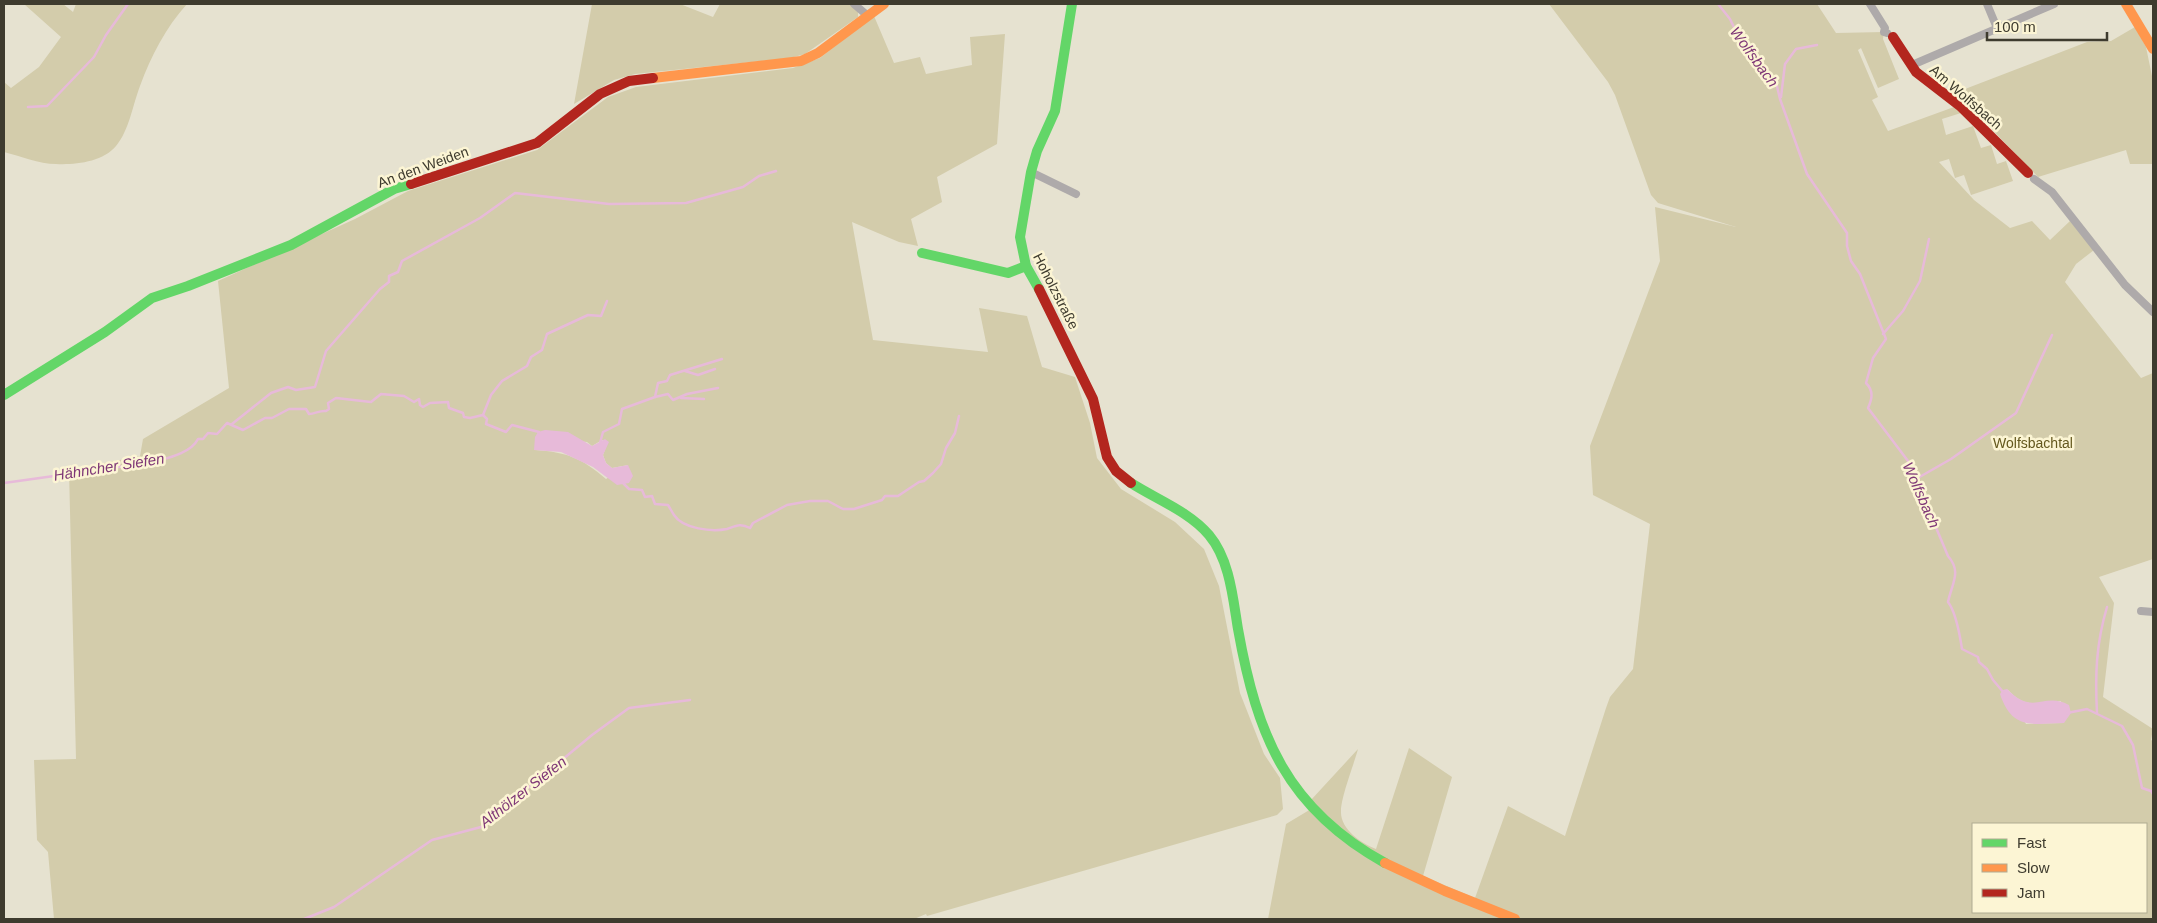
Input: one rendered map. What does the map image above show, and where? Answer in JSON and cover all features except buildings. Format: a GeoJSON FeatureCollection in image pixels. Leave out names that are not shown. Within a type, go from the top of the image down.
{"type":"FeatureCollection","features":[{"type":"Feature","properties":{"kind":"street"},"geometry":{"type":"LineString","coordinates":[[854,4],[867,17]]}},
{"type":"Feature","properties":{"kind":"street","name":"An den Weiden"},"geometry":{"type":"LineString","coordinates":[[4,395],[105,332],[152,298],[188,286],[292,245],[394,189],[536,143],[600,94],[614,86],[629,81],[801,61],[818,54],[884,4]]}},
{"type":"Feature","properties":{"kind":"street","name":"Hoholzstraße"},"geometry":{"type":"LineString","coordinates":[[1072,4],[1055,111],[1037,151],[1031,172],[1020,237],[1026,266],[1085,378],[1093,399],[1107,457],[1116,471],[1198,525],[1216,545],[1227,577],[1243,654],[1259,714],[1278,760],[1306,802],[1330,827],[1361,850],[1408,875],[1515,919]]}},
{"type":"Feature","properties":{"kind":"street","name":"Am Wolfsbach"},"geometry":{"type":"LineString","coordinates":[[1870,4],[1885,28],[1884,32],[1890,35],[1916,72],[1960,106],[2031,176],[2052,192],[2125,284],[2153,312]]}},
{"type":"Feature","properties":{"kind":"street"},"geometry":{"type":"LineString","coordinates":[[1987,4],[1997,28]]}},
{"type":"Feature","properties":{"kind":"street"},"geometry":{"type":"LineString","coordinates":[[1912,65],[2054,4]]}},
{"type":"Feature","properties":{"kind":"street"},"geometry":{"type":"LineString","coordinates":[[2126,4],[2153,49]]}},
{"type":"Feature","properties":{"kind":"street"},"geometry":{"type":"LineString","coordinates":[[1031,172],[1076,194]]}},
{"type":"Feature","properties":{"kind":"street"},"geometry":{"type":"LineString","coordinates":[[922,253],[1008,273],[1026,266]]}},
{"type":"Feature","properties":{"kind":"street"},"geometry":{"type":"LineString","coordinates":[[2142,611],[2153,612]]}},
{"type":"Feature","properties":{"kind":"green space"},"geometry":{"type":"Polygon","coordinates":[[[24,4],[63,4],[73,12],[76,4],[187,4],[172,22],[154,53],[137,93],[124,133],[116,146],[104,156],[80,163],[50,164],[4,152],[4,82],[11,88],[39,67],[61,37],[24,4]]]}},
{"type":"Feature","properties":{"kind":"green space"},"geometry":{"type":"Polygon","coordinates":[[[592,4],[680,4],[713,17],[720,4],[849,4],[858,11],[858,17],[805,54],[790,58],[635,74],[614,80],[574,104],[592,4]]]}},
{"type":"Feature","properties":{"kind":"green space","name":"Wolfsbachtal"},"geometry":{"type":"Polygon","coordinates":[[[1549,4],[1817,4],[1836,33],[1884,32],[1883,39],[1899,79],[1878,88],[1861,48],[1858,50],[1878,97],[1872,100],[1888,131],[1954,107],[1961,113],[1942,119],[1946,135],[1973,126],[1981,148],[1991,145],[1997,164],[2006,161],[2013,181],[1971,195],[1964,175],[1955,178],[1949,159],[1939,162],[1974,200],[2010,228],[2032,221],[2050,240],[2070,221],[2094,250],[2076,264],[2065,282],[2141,378],[2153,373],[2153,559],[2099,577],[2114,603],[2103,697],[2153,729],[2151,740],[2153,741],[2153,919],[1268,919],[1286,824],[1316,806],[1311,800],[1358,749],[1345,789],[1342,805],[1341,811],[1344,824],[1358,839],[1376,849],[1409,748],[1452,777],[1423,876],[1475,898],[1508,806],[1565,836],[1610,697],[1633,669],[1650,524],[1593,495],[1590,446],[1660,261],[1655,207],[1736,227],[1658,203],[1651,195],[1615,95],[1608,82],[1549,4]],[[2007,689],[2026,724],[2064,723],[2061,701],[2031,703],[2020,700],[2007,689]]]}},
{"type":"Feature","properties":{"kind":"green space"},"geometry":{"type":"Polygon","coordinates":[[[874,16],[894,63],[920,57],[926,74],[972,65],[970,37],[1005,34],[997,144],[937,177],[942,202],[911,219],[918,246],[899,242],[852,222],[873,340],[988,352],[979,308],[1027,316],[1042,367],[1075,377],[1090,423],[1097,458],[1121,489],[1175,522],[1204,549],[1219,586],[1240,693],[1264,754],[1280,778],[1283,809],[1277,815],[927,916],[926,914],[914,919],[54,919],[48,852],[37,840],[34,760],[76,759],[69,470],[140,456],[143,439],[229,388],[218,281],[355,219],[408,191],[537,150],[608,97],[636,87],[793,68],[820,58],[874,16]],[[535,437],[535,450],[556,452],[573,457],[606,479],[628,465],[612,468],[606,463],[603,455],[608,442],[602,440],[592,446],[587,442],[535,437]]]}},
{"type":"Feature","properties":{"kind":"green space"},"geometry":{"type":"Polygon","coordinates":[[[2135,27],[2146,47],[2153,81],[2153,164],[2130,164],[2126,150],[2038,177],[1978,115],[1952,94],[2087,42],[2111,41],[2135,27]]]}},
{"type":"Feature","properties":{"kind":"shaded area"},"geometry":{"type":"Polygon","coordinates":[[[545,430],[568,432],[592,446],[605,439],[609,442],[603,455],[606,463],[612,468],[628,465],[633,476],[629,483],[617,485],[593,467],[561,452],[534,450],[535,437],[538,432],[545,430]]]}},
{"type":"Feature","properties":{"kind":"shaded area"},"geometry":{"type":"Polygon","coordinates":[[[2007,689],[2016,697],[2032,703],[2060,701],[2069,705],[2071,713],[2064,723],[2033,724],[2024,722],[2011,714],[2005,706],[2000,694],[2003,690],[2007,689]]]}},
{"type":"Feature","properties":{"kind":"waterway"},"geometry":{"type":"LineString","coordinates":[[28,107],[47,106],[94,57],[106,35],[128,4]]}},
{"type":"Feature","properties":{"kind":"waterway","name":"Wolfsbach"},"geometry":{"type":"LineString","coordinates":[[1718,4],[1730,19],[1743,46],[1757,60],[1765,74],[1776,82],[1780,99],[1807,174],[1847,233],[1847,246],[1851,261],[1860,274],[1886,339],[1873,358],[1866,383],[1872,395],[1868,408],[1908,461],[1954,567],[1955,578],[1948,602],[1959,631],[1962,649],[1978,657],[1979,662],[1987,669],[2004,693]]}},
{"type":"Feature","properties":{"kind":"waterway"},"geometry":{"type":"LineString","coordinates":[[1781,97],[1785,64],[1796,49],[1817,45]]}},
{"type":"Feature","properties":{"kind":"waterway"},"geometry":{"type":"LineString","coordinates":[[232,424],[271,393],[288,387],[296,390],[315,387],[326,351],[380,289],[389,282],[389,276],[398,272],[402,261],[480,218],[515,193],[609,204],[686,203],[743,187],[759,176],[776,171]]}},
{"type":"Feature","properties":{"kind":"waterway"},"geometry":{"type":"LineString","coordinates":[[1883,334],[1903,311],[1920,281],[1929,239]]}},
{"type":"Feature","properties":{"kind":"waterway"},"geometry":{"type":"LineString","coordinates":[[483,415],[491,395],[502,381],[527,366],[531,357],[542,350],[547,334],[588,315],[601,316],[607,301]]}},
{"type":"Feature","properties":{"kind":"waterway"},"geometry":{"type":"LineString","coordinates":[[1916,479],[1951,459],[2016,413],[2052,335]]}},
{"type":"Feature","properties":{"kind":"waterway"},"geometry":{"type":"LineString","coordinates":[[600,443],[603,432],[619,424],[622,409],[655,397],[658,383],[667,381],[670,375],[722,359]]}},
{"type":"Feature","properties":{"kind":"waterway"},"geometry":{"type":"LineString","coordinates":[[685,371],[698,375],[715,369]]}},
{"type":"Feature","properties":{"kind":"waterway"},"geometry":{"type":"LineString","coordinates":[[655,397],[668,394],[673,400],[687,394],[718,388]]}},
{"type":"Feature","properties":{"kind":"waterway","name":"Hähncher Siefen"},"geometry":{"type":"LineString","coordinates":[[4,483],[154,462],[185,451],[195,444],[198,439],[203,439],[208,433],[217,434],[227,423],[243,430],[265,418],[272,418],[289,409],[306,409],[309,414],[326,411],[329,409],[328,403],[336,398],[371,402],[381,394],[404,396],[414,402],[419,399],[420,405],[423,407],[430,403],[448,402],[449,408],[463,413],[464,417],[470,418],[483,415],[487,419],[486,424],[506,432],[512,425],[539,432]]}},
{"type":"Feature","properties":{"kind":"waterway"},"geometry":{"type":"LineString","coordinates":[[681,398],[704,399]]}},
{"type":"Feature","properties":{"kind":"waterway","name":"Hähncher Siefen"},"geometry":{"type":"LineString","coordinates":[[622,482],[629,489],[642,490],[645,497],[652,496],[655,504],[668,505],[678,520],[684,524],[706,530],[721,530],[741,525],[750,528],[753,523],[787,505],[810,501],[828,501],[843,509],[854,509],[882,500],[885,496],[898,496],[919,482],[924,481],[941,464],[946,448],[955,433],[959,416]]}},
{"type":"Feature","properties":{"kind":"waterway"},"geometry":{"type":"LineString","coordinates":[[2097,713],[2097,660],[2107,607]]}},
{"type":"Feature","properties":{"kind":"waterway","name":"Althölzer Siefen"},"geometry":{"type":"LineString","coordinates":[[304,919],[334,907],[432,840],[481,827],[592,735],[629,708],[690,700]]}},
{"type":"Feature","properties":{"kind":"waterway","name":"Wolfsbach"},"geometry":{"type":"LineString","coordinates":[[2067,713],[2087,709],[2122,726],[2133,745],[2142,788],[2151,791],[2153,794]]}},
{"type":"Feature","properties":{"kind":"traffic: fast"},"geometry":{"type":"LineString","coordinates":[[1039,289],[1026,266],[1020,237],[1031,172],[1037,151],[1055,111],[1072,4]]}},
{"type":"Feature","properties":{"kind":"traffic: fast"},"geometry":{"type":"LineString","coordinates":[[4,395],[105,332],[152,298],[188,286],[291,245],[394,189],[411,184]]}},
{"type":"Feature","properties":{"kind":"traffic: fast"},"geometry":{"type":"LineString","coordinates":[[922,253],[1008,273],[1026,266]]}},
{"type":"Feature","properties":{"kind":"traffic: fast"},"geometry":{"type":"LineString","coordinates":[[1131,483],[1192,519],[1209,535],[1216,545],[1230,580],[1238,629],[1255,703],[1267,736],[1282,766],[1300,793],[1323,819],[1351,842],[1385,863]]}},
{"type":"Feature","properties":{"kind":"traffic: slow"},"geometry":{"type":"LineString","coordinates":[[653,78],[801,61],[818,53],[884,4]]}},
{"type":"Feature","properties":{"kind":"traffic: slow"},"geometry":{"type":"LineString","coordinates":[[2126,4],[2153,49]]}},
{"type":"Feature","properties":{"kind":"traffic: slow"},"geometry":{"type":"LineString","coordinates":[[1385,863],[1445,891],[1515,919]]}},
{"type":"Feature","properties":{"kind":"traffic: jam"},"geometry":{"type":"LineString","coordinates":[[1893,37],[1916,72],[1960,106],[2028,173]]}},
{"type":"Feature","properties":{"kind":"traffic: jam"},"geometry":{"type":"LineString","coordinates":[[411,184],[537,143],[600,94],[629,81],[653,78]]}},
{"type":"Feature","properties":{"kind":"traffic: jam"},"geometry":{"type":"LineString","coordinates":[[1039,289],[1093,399],[1107,457],[1116,471],[1131,483]]}}]}
